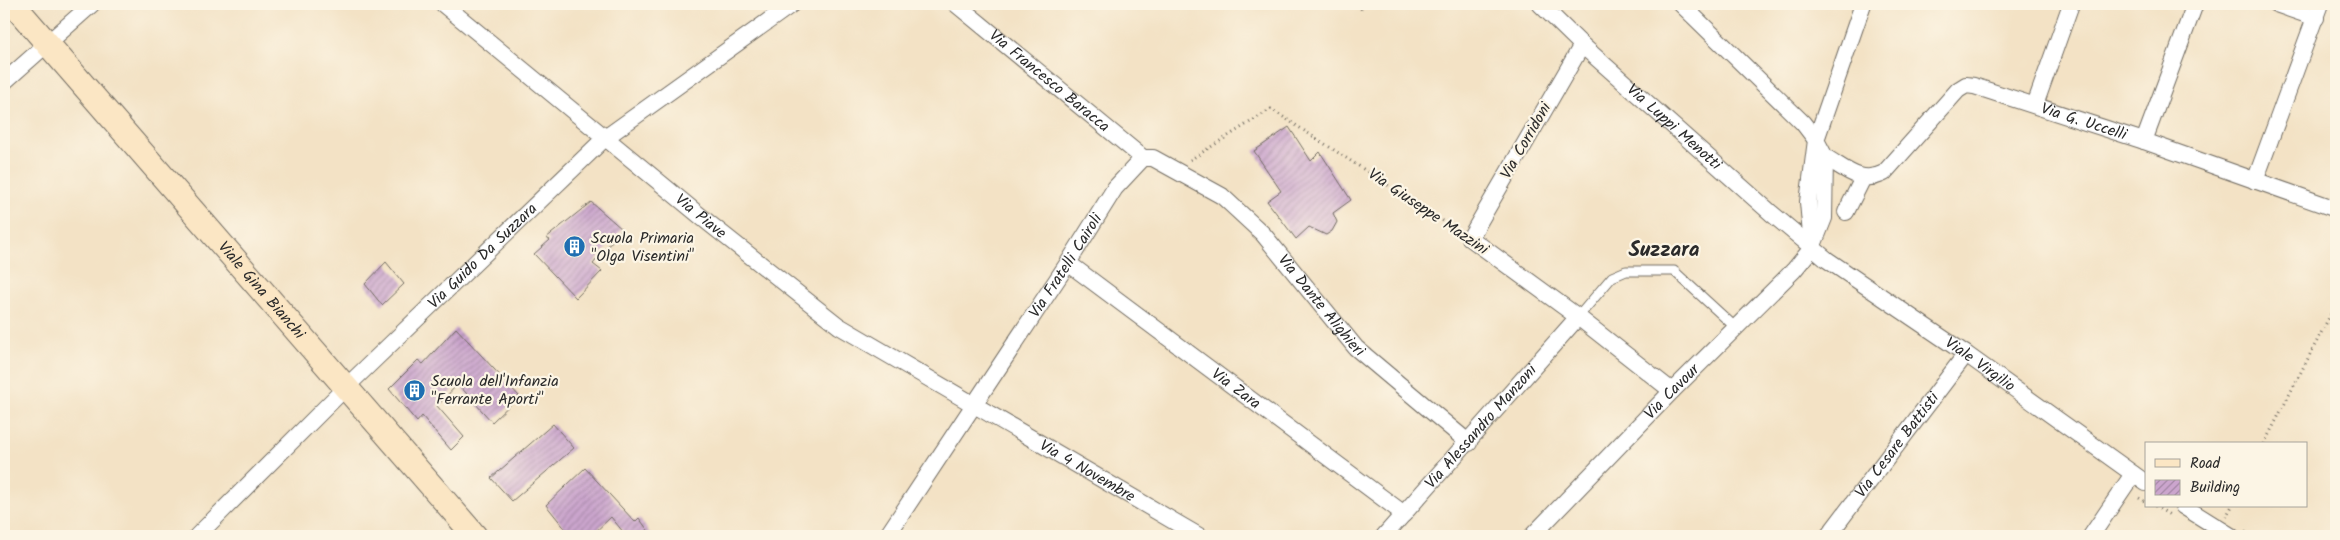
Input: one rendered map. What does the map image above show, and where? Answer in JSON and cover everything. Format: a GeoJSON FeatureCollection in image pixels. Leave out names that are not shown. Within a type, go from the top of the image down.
{"type":"FeatureCollection","features":[{"type":"Feature","properties":{"kind":"street","name":"Viale Gina Bianchi"},"geometry":{"type":"LineString","coordinates":[[13,4],[475,536]]}},
{"type":"Feature","properties":{"kind":"street"},"geometry":{"type":"LineString","coordinates":[[4,82],[92,4]]}},
{"type":"Feature","properties":{"kind":"street","name":"Via Guido Da Suzzara"},"geometry":{"type":"LineString","coordinates":[[197,536],[345,388],[605,138],[792,4]]}},
{"type":"Feature","properties":{"kind":"street","name":"Via Francesco Baracca"},"geometry":{"type":"LineString","coordinates":[[956,4],[1143,158]]}},
{"type":"Feature","properties":{"kind":"street","name":"Via Luppi Menotti"},"geometry":{"type":"LineString","coordinates":[[1540,4],[1582,45],[1812,248]]}},
{"type":"Feature","properties":{"kind":"street"},"geometry":{"type":"LineString","coordinates":[[1681,4],[1803,123],[1826,157],[1863,178],[1846,212]]}},
{"type":"Feature","properties":{"kind":"street"},"geometry":{"type":"LineString","coordinates":[[1812,248],[1808,220],[1808,202],[1816,140],[1863,4]]}},
{"type":"Feature","properties":{"kind":"street"},"geometry":{"type":"LineString","coordinates":[[2036,105],[2072,4]]}},
{"type":"Feature","properties":{"kind":"street"},"geometry":{"type":"LineString","coordinates":[[2144,141],[2195,4]]}},
{"type":"Feature","properties":{"kind":"street"},"geometry":{"type":"LineString","coordinates":[[2255,181],[2318,11],[2276,4]]}},
{"type":"Feature","properties":{"kind":"street","name":"Via Piave"},"geometry":{"type":"LineString","coordinates":[[449,5],[605,138],[839,326],[974,406]]}},
{"type":"Feature","properties":{"kind":"street","name":"Via Corridoni"},"geometry":{"type":"LineString","coordinates":[[1470,238],[1582,45]]}},
{"type":"Feature","properties":{"kind":"street","name":"Via G. Uccelli"},"geometry":{"type":"LineString","coordinates":[[1863,178],[1870,179],[1884,172],[1958,90],[1966,85],[2036,105],[2144,141],[2336,209]]}},
{"type":"Feature","properties":{"kind":"street","name":"Via Cavour"},"geometry":{"type":"LineString","coordinates":[[1532,536],[1735,327],[1794,270],[1812,248],[1824,218],[1826,157]]}},
{"type":"Feature","properties":{"kind":"street"},"geometry":{"type":"LineString","coordinates":[[1143,158],[1153,158],[1174,170]]}},
{"type":"Feature","properties":{"kind":"street","name":"Via Fratelli Cairoli"},"geometry":{"type":"LineString","coordinates":[[887,536],[1068,263],[1115,188],[1143,158]]}},
{"type":"Feature","properties":{"kind":"street","name":"Via Dante Alighieri"},"geometry":{"type":"LineString","coordinates":[[1174,170],[1222,196],[1263,234],[1356,348],[1469,443]]}},
{"type":"Feature","properties":{"kind":"street","name":"Via Giuseppe Mazzini"},"geometry":{"type":"LineString","coordinates":[[1470,238],[1578,317],[1672,391]]}},
{"type":"Feature","properties":{"kind":"street","name":"Viale Virgilio"},"geometry":{"type":"LineString","coordinates":[[1812,248],[1966,354],[2140,478]]}},
{"type":"Feature","properties":{"kind":"street","name":"Via Zara"},"geometry":{"type":"LineString","coordinates":[[1068,263],[1404,514]]}},
{"type":"Feature","properties":{"kind":"street","name":"Via Alessandro Manzoni"},"geometry":{"type":"LineString","coordinates":[[1384,536],[1469,443],[1578,317]]}},
{"type":"Feature","properties":{"kind":"street","name":"Via Cesare Battisti"},"geometry":{"type":"LineString","coordinates":[[1828,536],[1966,354]]}},
{"type":"Feature","properties":{"kind":"street","name":"Via 4 Novembre"},"geometry":{"type":"LineString","coordinates":[[974,406],[1199,536]]}},
{"type":"Feature","properties":{"kind":"street"},"geometry":{"type":"LineString","coordinates":[[2091,536],[2140,478]]}},
{"type":"Feature","properties":{"kind":"street"},"geometry":{"type":"LineString","coordinates":[[2186,508],[2231,536]]}},
{"type":"Feature","properties":{"kind":"lane"},"geometry":{"type":"LineString","coordinates":[[1578,317],[1612,277],[1626,271],[1674,271],[1735,327]]}},
{"type":"Feature","properties":{"kind":"path"},"geometry":{"type":"LineString","coordinates":[[1358,4],[1362,11]]}},
{"type":"Feature","properties":{"kind":"path","name":"Via Giuseppe Mazzini"},"geometry":{"type":"LineString","coordinates":[[1174,170],[1271,109],[1470,238]]}},
{"type":"Feature","properties":{"kind":"path"},"geometry":{"type":"LineString","coordinates":[[2265,442],[2336,304]]}},
{"type":"Feature","properties":{"kind":"path"},"geometry":{"type":"LineString","coordinates":[[2225,520],[2231,508]]}},
{"type":"Feature","properties":{"kind":"building"},"geometry":{"type":"Polygon","coordinates":[[[1289,127],[1311,161],[1320,152],[1351,200],[1333,213],[1337,222],[1332,231],[1326,235],[1309,227],[1296,239],[1267,201],[1281,191],[1254,151],[1289,127]]]}},
{"type":"Feature","properties":{"kind":"building","name":"Scuola Primaria \"Olga Visentini\""},"geometry":{"type":"Polygon","coordinates":[[[591,202],[622,229],[593,264],[602,271],[576,298],[534,254],[550,240],[546,238],[591,202]]]}},
{"type":"Feature","properties":{"kind":"building"},"geometry":{"type":"Polygon","coordinates":[[[386,262],[404,284],[382,305],[365,284],[386,262]]]}},
{"type":"Feature","properties":{"kind":"building","name":"Scuola dell'Infanzia \"Ferrante Aporti\""},"geometry":{"type":"Polygon","coordinates":[[[456,328],[519,396],[492,422],[458,384],[437,406],[464,437],[451,450],[422,416],[417,422],[389,389],[418,360],[423,364],[456,328]]]}},
{"type":"Feature","properties":{"kind":"building"},"geometry":{"type":"Polygon","coordinates":[[[553,424],[574,448],[512,501],[491,478],[553,424]]]}},
{"type":"Feature","properties":{"kind":"building"},"geometry":{"type":"Polygon","coordinates":[[[585,468],[635,522],[639,518],[652,536],[620,536],[624,533],[611,517],[591,536],[571,536],[546,505],[585,468]]]}},
{"type":"Feature","properties":{"kind":"place","name":"Scuola Primaria \"Olga Visentini\""},"geometry":{"type":"Point","coordinates":[575,247]}},
{"type":"Feature","properties":{"kind":"place","name":"Scuola dell'Infanzia \"Ferrante Aporti\""},"geometry":{"type":"Point","coordinates":[415,390]}},
{"type":"Feature","properties":{"kind":"district","name":"Suzzara"},"geometry":{"type":"Point","coordinates":[1664,250]}}]}
